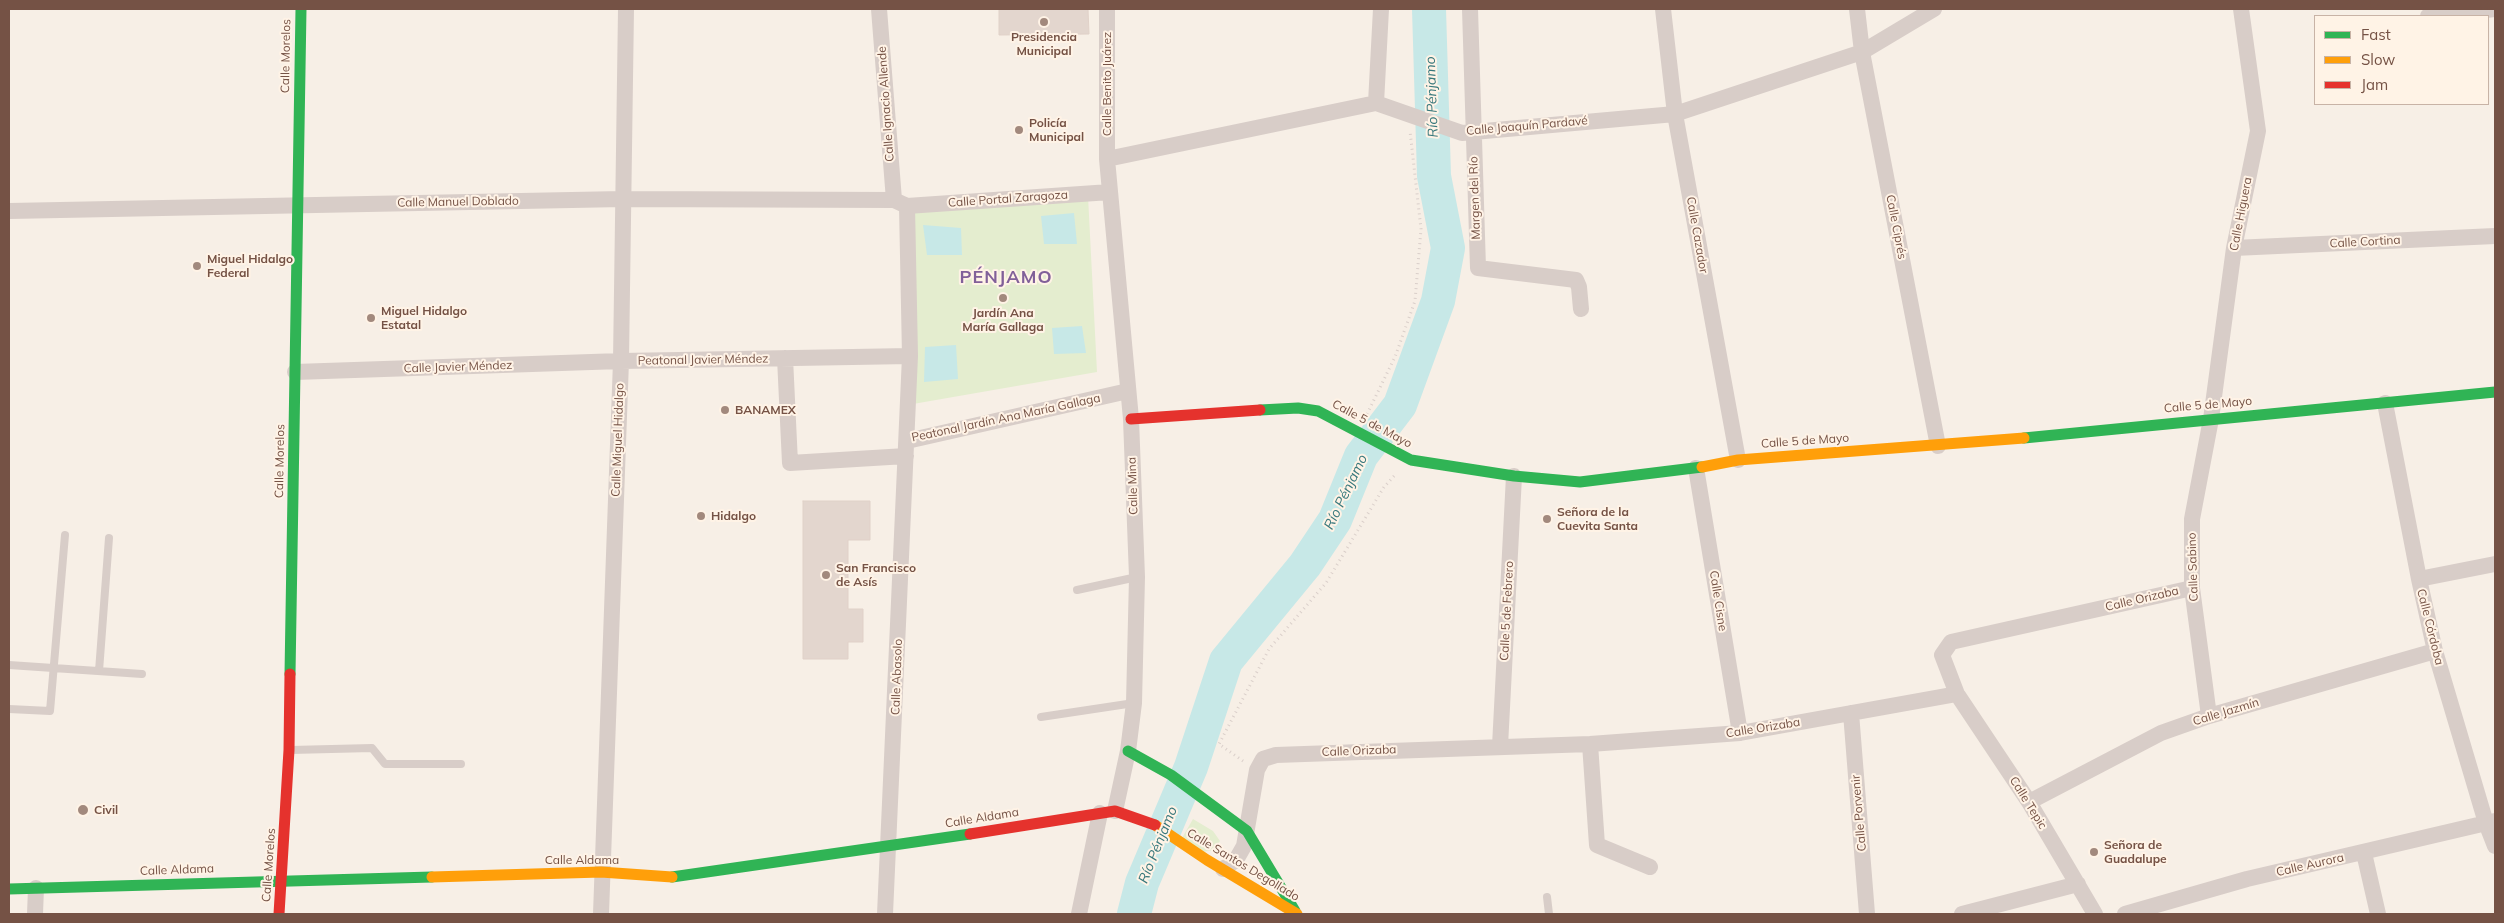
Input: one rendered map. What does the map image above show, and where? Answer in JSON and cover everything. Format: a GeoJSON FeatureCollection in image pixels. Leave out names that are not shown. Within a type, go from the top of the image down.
{"type":"FeatureCollection","features":[{"type":"Feature","properties":{"kind":"street","name":"Calle Morelos"},"geometry":{"type":"LineString","coordinates":[[279,914],[289,750],[301,9]]}},
{"type":"Feature","properties":{"kind":"street","name":"Calle Miguel Hidalgo"},"geometry":{"type":"LineString","coordinates":[[601,914],[601,872],[621,361],[626,9]]}},
{"type":"Feature","properties":{"kind":"street","name":"Calle Ignacio Allende"},"geometry":{"type":"LineString","coordinates":[[879,9],[900,203]]}},
{"type":"Feature","properties":{"kind":"street","name":"Calle Benito Juárez"},"geometry":{"type":"LineString","coordinates":[[1107,9],[1107,159]]}},
{"type":"Feature","properties":{"kind":"street"},"geometry":{"type":"LineString","coordinates":[[1107,159],[1376,103],[1381,9]]}},
{"type":"Feature","properties":{"kind":"street","name":"Margen del Río"},"geometry":{"type":"LineString","coordinates":[[1470,9],[1467,132],[1478,268],[1576,280],[1579,287],[1581,309]]}},
{"type":"Feature","properties":{"kind":"street","name":"Calle Cazador"},"geometry":{"type":"LineString","coordinates":[[1663,9],[1675,114],[1738,460]]}},
{"type":"Feature","properties":{"kind":"street","name":"Calle Ciprés"},"geometry":{"type":"LineString","coordinates":[[1857,9],[1862,52],[1938,446]]}},
{"type":"Feature","properties":{"kind":"street","name":"Calle Joaquín Pardavé"},"geometry":{"type":"LineString","coordinates":[[1376,103],[1422,120],[1467,132],[1675,114],[1862,52],[1934,9]]}},
{"type":"Feature","properties":{"kind":"street","name":"Calle Higuera"},"geometry":{"type":"LineString","coordinates":[[2211,419],[2234,248],[2258,131],[2241,9]]}},
{"type":"Feature","properties":{"kind":"street"},"geometry":{"type":"LineString","coordinates":[[2438,15],[2495,9]]}},
{"type":"Feature","properties":{"kind":"street","name":"Calle Mina"},"geometry":{"type":"LineString","coordinates":[[1079,914],[1107,812],[1128,751],[1134,703],[1137,577],[1131,419],[1107,159]]}},
{"type":"Feature","properties":{"kind":"street","name":"Calle Portal Zaragoza"},"geometry":{"type":"LineString","coordinates":[[900,203],[1110,192]]}},
{"type":"Feature","properties":{"kind":"street","name":"Calle Manuel Doblado"},"geometry":{"type":"LineString","coordinates":[[9,211],[623,199],[900,203]]}},
{"type":"Feature","properties":{"kind":"street","name":"Peatonal Jardín Ana María Gallaga"},"geometry":{"type":"LineString","coordinates":[[900,203],[910,356],[907,448],[1128,391]]}},
{"type":"Feature","properties":{"kind":"street","name":"Calle Cortina"},"geometry":{"type":"LineString","coordinates":[[2234,248],[2495,236]]}},
{"type":"Feature","properties":{"kind":"street","name":"Peatonal Javier Méndez"},"geometry":{"type":"LineString","coordinates":[[621,361],[910,356]]}},
{"type":"Feature","properties":{"kind":"street"},"geometry":{"type":"LineString","coordinates":[[785,358],[790,463],[907,448]]}},
{"type":"Feature","properties":{"kind":"street","name":"Calle Javier Méndez"},"geometry":{"type":"LineString","coordinates":[[295,372],[621,361]]}},
{"type":"Feature","properties":{"kind":"street","name":"Calle 5 de Mayo"},"geometry":{"type":"LineString","coordinates":[[1131,419],[1298,408],[1318,411],[1411,460],[1514,476],[1580,482],[1696,468],[1738,460],[1938,446],[2495,392]]}},
{"type":"Feature","properties":{"kind":"street","name":"Calle Córdoba"},"geometry":{"type":"LineString","coordinates":[[2385,403],[2418,579],[2435,651],[2491,822],[2495,846]]}},
{"type":"Feature","properties":{"kind":"street","name":"Calle Sabino"},"geometry":{"type":"LineString","coordinates":[[2210,716],[2192,588],[2192,519],[2211,419]]}},
{"type":"Feature","properties":{"kind":"street","name":"Calle Abasolo"},"geometry":{"type":"LineString","coordinates":[[885,914],[890,847],[907,448]]}},
{"type":"Feature","properties":{"kind":"street","name":"Calle Cisne"},"geometry":{"type":"LineString","coordinates":[[1696,468],[1740,733]]}},
{"type":"Feature","properties":{"kind":"street","name":"Calle 5 de Febrero"},"geometry":{"type":"LineString","coordinates":[[1500,746],[1514,476]]}},
{"type":"Feature","properties":{"kind":"street"},"geometry":{"type":"LineString","coordinates":[[2418,579],[2495,564]]}},
{"type":"Feature","properties":{"kind":"street","name":"Calle Orizaba"},"geometry":{"type":"LineString","coordinates":[[1260,764],[1276,755],[1590,744],[1740,733],[1957,694],[1942,655],[1951,642],[2192,588]]}},
{"type":"Feature","properties":{"kind":"street","name":"Calle Jazmín"},"geometry":{"type":"LineString","coordinates":[[2029,802],[2161,733],[2210,716],[2435,651]]}},
{"type":"Feature","properties":{"kind":"street","name":"Calle Tepic"},"geometry":{"type":"LineString","coordinates":[[1957,694],[2029,802],[2095,914]]}},
{"type":"Feature","properties":{"kind":"street","name":"Calle Porvenir"},"geometry":{"type":"LineString","coordinates":[[1851,713],[1867,914]]}},
{"type":"Feature","properties":{"kind":"street"},"geometry":{"type":"LineString","coordinates":[[1590,744],[1597,845],[1650,867]]}},
{"type":"Feature","properties":{"kind":"street","name":"Calle Santos Degollado"},"geometry":{"type":"LineString","coordinates":[[1128,751],[1171,775],[1247,830],[1297,914]]}},
{"type":"Feature","properties":{"kind":"street"},"geometry":{"type":"LineString","coordinates":[[1223,869],[1236,860],[1244,846],[1260,764]]}},
{"type":"Feature","properties":{"kind":"street","name":"Calle Aldama"},"geometry":{"type":"LineString","coordinates":[[9,889],[601,872],[672,877],[890,847],[1107,812],[1150,822]]}},
{"type":"Feature","properties":{"kind":"street","name":"Calle Santos Degollado"},"geometry":{"type":"LineString","coordinates":[[1150,822],[1207,860],[1297,914]]}},
{"type":"Feature","properties":{"kind":"street","name":"Calle Aurora"},"geometry":{"type":"LineString","coordinates":[[2125,914],[2248,879],[2491,822]]}},
{"type":"Feature","properties":{"kind":"street"},"geometry":{"type":"LineString","coordinates":[[2364,853],[2378,914]]}},
{"type":"Feature","properties":{"kind":"street"},"geometry":{"type":"LineString","coordinates":[[1962,914],[2078,884]]}},
{"type":"Feature","properties":{"kind":"street"},"geometry":{"type":"LineString","coordinates":[[35,914],[36,888]]}},
{"type":"Feature","properties":{"kind":"lane"},"geometry":{"type":"LineString","coordinates":[[9,709],[50,711],[64,535]]}},
{"type":"Feature","properties":{"kind":"lane"},"geometry":{"type":"LineString","coordinates":[[100,671],[109,538]]}},
{"type":"Feature","properties":{"kind":"lane"},"geometry":{"type":"LineString","coordinates":[[1078,590],[1137,577]]}},
{"type":"Feature","properties":{"kind":"lane"},"geometry":{"type":"LineString","coordinates":[[9,665],[142,674]]}},
{"type":"Feature","properties":{"kind":"lane"},"geometry":{"type":"LineString","coordinates":[[1041,717],[1134,703]]}},
{"type":"Feature","properties":{"kind":"lane"},"geometry":{"type":"LineString","coordinates":[[289,750],[372,748],[385,764],[461,764]]}},
{"type":"Feature","properties":{"kind":"lane"},"geometry":{"type":"LineString","coordinates":[[1547,897],[1549,914]]}},
{"type":"Feature","properties":{"kind":"path"},"geometry":{"type":"LineString","coordinates":[[1340,422],[1364,422],[1395,357],[1415,301],[1421,229],[1409,128],[1422,120]]}},
{"type":"Feature","properties":{"kind":"path"},"geometry":{"type":"LineString","coordinates":[[1260,764],[1219,744],[1269,649],[1326,582],[1384,487],[1411,460]]}},
{"type":"Feature","properties":{"kind":"green space"},"geometry":{"type":"Polygon","coordinates":[[[1088,196],[1097,372],[913,404],[909,213],[1088,196]]]}},
{"type":"Feature","properties":{"kind":"green space"},"geometry":{"type":"Polygon","coordinates":[[[1193,819],[1213,831],[1220,841],[1214,850],[1203,852],[1182,838],[1193,819]]]}},
{"type":"Feature","properties":{"kind":"water"},"geometry":{"type":"Polygon","coordinates":[[[1074,213],[1077,244],[1044,244],[1041,216],[1074,213]]]}},
{"type":"Feature","properties":{"kind":"water"},"geometry":{"type":"Polygon","coordinates":[[[923,225],[961,228],[962,255],[927,255],[923,225]]]}},
{"type":"Feature","properties":{"kind":"water"},"geometry":{"type":"Polygon","coordinates":[[[1082,326],[1086,353],[1054,354],[1052,328],[1082,326]]]}},
{"type":"Feature","properties":{"kind":"water"},"geometry":{"type":"Polygon","coordinates":[[[956,345],[958,379],[924,382],[925,347],[956,345]]]}},
{"type":"Feature","properties":{"kind":"building","name":"Presidencia Municipal"},"geometry":{"type":"Polygon","coordinates":[[[999,9],[1088,9],[1089,34],[999,35],[999,9]]]}},
{"type":"Feature","properties":{"kind":"building","name":"San Francisco de Asís"},"geometry":{"type":"Polygon","coordinates":[[[803,501],[870,501],[870,540],[848,540],[848,609],[863,609],[863,642],[848,642],[848,659],[803,659],[803,501]]]}},
{"type":"Feature","properties":{"kind":"waterway","name":"Río Pénjamo"},"geometry":{"type":"LineString","coordinates":[[1134,914],[1142,883],[1191,767],[1226,661],[1305,565],[1335,520],[1361,456],[1400,405],[1438,301],[1448,248],[1434,176],[1429,9]]}},
{"type":"Feature","properties":{"kind":"traffic: fast"},"geometry":{"type":"LineString","coordinates":[[290,674],[301,9]]}},
{"type":"Feature","properties":{"kind":"traffic: fast"},"geometry":{"type":"LineString","coordinates":[[2024,438],[2495,392]]}},
{"type":"Feature","properties":{"kind":"traffic: fast"},"geometry":{"type":"LineString","coordinates":[[1260,410],[1298,408],[1318,411],[1411,460],[1514,476],[1580,482],[1702,467]]}},
{"type":"Feature","properties":{"kind":"traffic: fast"},"geometry":{"type":"LineString","coordinates":[[1128,751],[1171,775],[1247,831],[1295,911]]}},
{"type":"Feature","properties":{"kind":"traffic: fast"},"geometry":{"type":"LineString","coordinates":[[672,877],[970,834]]}},
{"type":"Feature","properties":{"kind":"traffic: fast"},"geometry":{"type":"LineString","coordinates":[[9,889],[432,877]]}},
{"type":"Feature","properties":{"kind":"traffic: slow"},"geometry":{"type":"LineString","coordinates":[[1702,467],[1738,460],[2024,438]]}},
{"type":"Feature","properties":{"kind":"traffic: slow"},"geometry":{"type":"LineString","coordinates":[[1155,825],[1207,860],[1297,914]]}},
{"type":"Feature","properties":{"kind":"traffic: slow"},"geometry":{"type":"LineString","coordinates":[[432,877],[601,872],[672,877]]}},
{"type":"Feature","properties":{"kind":"traffic: jam"},"geometry":{"type":"LineString","coordinates":[[1131,419],[1260,410]]}},
{"type":"Feature","properties":{"kind":"traffic: jam"},"geometry":{"type":"LineString","coordinates":[[279,914],[289,750],[290,674]]}},
{"type":"Feature","properties":{"kind":"traffic: jam"},"geometry":{"type":"LineString","coordinates":[[970,834],[1115,811],[1155,825]]}},
{"type":"Feature","properties":{"kind":"place","name":"Presidencia Municipal"},"geometry":{"type":"Point","coordinates":[1044,22]}},
{"type":"Feature","properties":{"kind":"place","name":"Policía Municipal"},"geometry":{"type":"Point","coordinates":[1019,130]}},
{"type":"Feature","properties":{"kind":"place","name":"Miguel Hidalgo Federal"},"geometry":{"type":"Point","coordinates":[197,266]}},
{"type":"Feature","properties":{"kind":"place","name":"Jardín Ana María Gallaga"},"geometry":{"type":"Point","coordinates":[1003,298]}},
{"type":"Feature","properties":{"kind":"place","name":"Miguel Hidalgo Estatal"},"geometry":{"type":"Point","coordinates":[371,318]}},
{"type":"Feature","properties":{"kind":"place","name":"BANAMEX"},"geometry":{"type":"Point","coordinates":[725,410]}},
{"type":"Feature","properties":{"kind":"place","name":"Hidalgo"},"geometry":{"type":"Point","coordinates":[701,516]}},
{"type":"Feature","properties":{"kind":"place","name":"Señora de la Cuevita Santa"},"geometry":{"type":"Point","coordinates":[1547,519]}},
{"type":"Feature","properties":{"kind":"place","name":"San Francisco de Asís"},"geometry":{"type":"Point","coordinates":[826,575]}},
{"type":"Feature","properties":{"kind":"place","name":"Civil"},"geometry":{"type":"Point","coordinates":[83,810]}},
{"type":"Feature","properties":{"kind":"place","name":"Señora de Guadalupe"},"geometry":{"type":"Point","coordinates":[2094,852]}},
{"type":"Feature","properties":{"kind":"district","name":"PÉNJAMO"},"geometry":{"type":"Point","coordinates":[1006,278]}}]}
